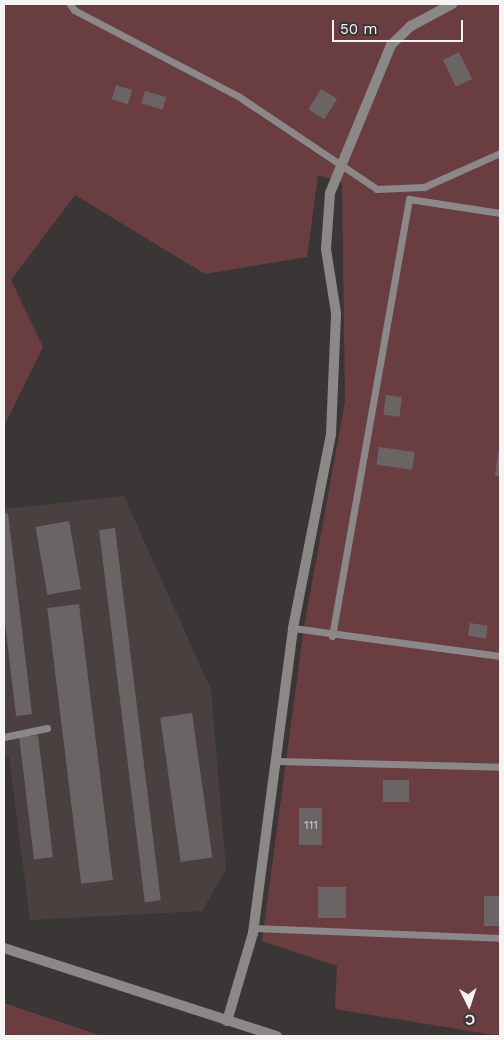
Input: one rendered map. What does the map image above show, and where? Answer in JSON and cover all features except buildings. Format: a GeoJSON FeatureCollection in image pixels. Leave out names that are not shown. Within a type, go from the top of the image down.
{"type":"FeatureCollection","features":[{"type":"Feature","properties":{"kind":"street"},"geometry":{"type":"LineString","coordinates":[[227,1021],[254,928],[293,628],[331,434],[336,313],[326,249],[330,193],[338,166],[391,45],[411,26],[452,4]]}},
{"type":"Feature","properties":{"kind":"street"},"geometry":{"type":"LineString","coordinates":[[4,948],[227,1021],[255,1033],[277,1036]]}},
{"type":"Feature","properties":{"kind":"lane"},"geometry":{"type":"LineString","coordinates":[[70,4],[74,10],[238,96],[338,166],[377,189],[424,187],[500,154]]}},
{"type":"Feature","properties":{"kind":"lane"},"geometry":{"type":"LineString","coordinates":[[424,187],[424,201]]}},
{"type":"Feature","properties":{"kind":"lane"},"geometry":{"type":"LineString","coordinates":[[332,636],[409,199],[500,213]]}},
{"type":"Feature","properties":{"kind":"lane"},"geometry":{"type":"LineString","coordinates":[[293,628],[332,636],[500,656]]}},
{"type":"Feature","properties":{"kind":"lane"},"geometry":{"type":"LineString","coordinates":[[4,736],[47,728]]}},
{"type":"Feature","properties":{"kind":"lane"},"geometry":{"type":"LineString","coordinates":[[276,761],[500,767]]}},
{"type":"Feature","properties":{"kind":"lane"},"geometry":{"type":"LineString","coordinates":[[254,928],[500,938]]}},
{"type":"Feature","properties":{"kind":"shaded area"},"geometry":{"type":"Polygon","coordinates":[[[4,4],[500,4],[500,1036],[335,1009],[337,966],[262,941],[304,627],[345,402],[342,183],[318,175],[307,257],[205,274],[75,195],[11,280],[43,347],[4,426],[4,4]]]}},
{"type":"Feature","properties":{"kind":"shaded area"},"geometry":{"type":"Polygon","coordinates":[[[124,496],[211,690],[226,869],[202,911],[30,920],[9,756],[4,756],[4,509],[124,496]]]}},
{"type":"Feature","properties":{"kind":"shaded area"},"geometry":{"type":"Polygon","coordinates":[[[4,1003],[102,1036],[4,1036],[4,1003]]]}}]}
